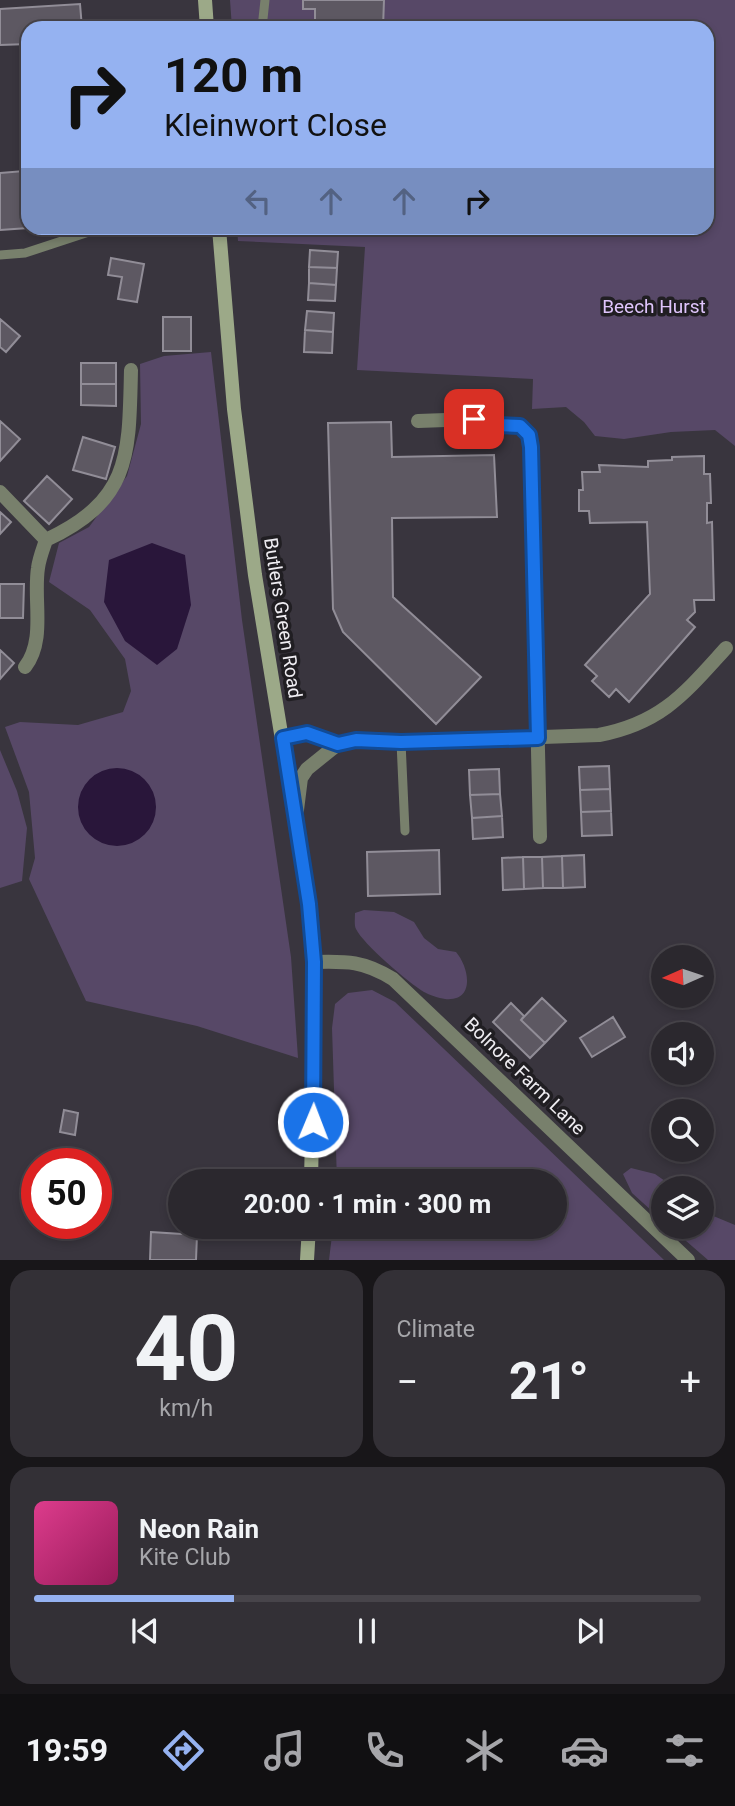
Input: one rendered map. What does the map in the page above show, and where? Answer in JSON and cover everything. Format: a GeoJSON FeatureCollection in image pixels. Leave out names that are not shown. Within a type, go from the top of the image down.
{"type":"FeatureCollection","features":[{"type":"Feature","properties":{"kind":"main road"},"geometry":{"type":"LineString","coordinates":[[205,0],[206,21]]}},
{"type":"Feature","properties":{"kind":"main road","name":"Butlers Green Road"},"geometry":{"type":"LineString","coordinates":[[220,235],[234,409],[255,575],[309,904],[314,962],[311,1169]]}},
{"type":"Feature","properties":{"kind":"main road"},"geometry":{"type":"LineString","coordinates":[[307,1260],[308,1239]]}},
{"type":"Feature","properties":{"kind":"street"},"geometry":{"type":"LineString","coordinates":[[25,667],[32,659],[37,626],[38,568],[46,540],[69,529],[93,512],[114,488],[130,428],[131,370]]}},
{"type":"Feature","properties":{"kind":"street"},"geometry":{"type":"LineString","coordinates":[[418,421],[474,419],[495,425],[520,426],[529,435],[540,837]]}},
{"type":"Feature","properties":{"kind":"street"},"geometry":{"type":"LineString","coordinates":[[0,492],[46,540]]}},
{"type":"Feature","properties":{"kind":"street"},"geometry":{"type":"LineString","coordinates":[[296,822],[301,778],[307,769],[338,744],[356,740],[401,742],[538,738],[599,735],[625,730],[649,720],[676,702],[726,648]]}},
{"type":"Feature","properties":{"kind":"street"},"geometry":{"type":"LineString","coordinates":[[283,738],[307,733],[338,744]]}},
{"type":"Feature","properties":{"kind":"street","name":"Bolnore Farm Lane"},"geometry":{"type":"LineString","coordinates":[[314,962],[360,963],[393,979],[688,1260]]}},
{"type":"Feature","properties":{"kind":"lane"},"geometry":{"type":"LineString","coordinates":[[263,21],[265,0]]}},
{"type":"Feature","properties":{"kind":"lane"},"geometry":{"type":"LineString","coordinates":[[0,255],[24,253],[79,235]]}},
{"type":"Feature","properties":{"kind":"lane"},"geometry":{"type":"LineString","coordinates":[[401,742],[405,831]]}},
{"type":"Feature","properties":{"kind":"green space","name":"Beech Hurst"},"geometry":{"type":"Polygon","coordinates":[[[230,0],[735,0],[735,446],[715,430],[671,432],[624,439],[595,436],[584,422],[566,407],[532,409],[533,379],[357,370],[365,247],[238,241],[238,235],[714,235],[714,21],[232,21],[230,0]]]}},
{"type":"Feature","properties":{"kind":"green space"},"geometry":{"type":"Polygon","coordinates":[[[211,352],[242,620],[291,957],[298,1058],[197,1026],[86,1001],[29,879],[35,858],[29,792],[5,727],[20,722],[78,725],[123,712],[131,691],[125,659],[90,610],[49,582],[59,543],[89,527],[127,476],[141,424],[140,364],[164,356],[211,352]]]}},
{"type":"Feature","properties":{"kind":"green space"},"geometry":{"type":"Polygon","coordinates":[[[0,750],[17,791],[27,828],[22,881],[0,888],[0,750]]]}},
{"type":"Feature","properties":{"kind":"green space"},"geometry":{"type":"Polygon","coordinates":[[[364,910],[394,912],[414,922],[424,938],[438,949],[456,952],[466,974],[466,989],[462,995],[445,999],[429,994],[387,963],[356,929],[355,913],[364,910]]]}},
{"type":"Feature","properties":{"kind":"green space"},"geometry":{"type":"Polygon","coordinates":[[[372,990],[395,1002],[664,1260],[329,1260],[332,1239],[567,1239],[567,1169],[337,1169],[332,1028],[335,1004],[348,993],[372,990]]]}},
{"type":"Feature","properties":{"kind":"green space"},"geometry":{"type":"Polygon","coordinates":[[[631,1168],[658,1176],[651,1176],[651,1210],[632,1193],[623,1174],[631,1168]]]}},
{"type":"Feature","properties":{"kind":"green space"},"geometry":{"type":"Polygon","coordinates":[[[714,1216],[735,1225],[735,1260],[708,1260],[684,1239],[714,1239],[714,1216]]]}},
{"type":"Feature","properties":{"kind":"shaded area"},"geometry":{"type":"Polygon","coordinates":[[[152,543],[185,555],[191,605],[177,649],[157,665],[125,641],[104,602],[109,560],[152,543]]]}},
{"type":"Feature","properties":{"kind":"shaded area"},"geometry":{"type":"Polygon","coordinates":[[[117,768],[132,771],[149,785],[156,807],[153,822],[139,839],[117,846],[102,843],[85,829],[78,807],[81,792],[95,775],[117,768]]]}},
{"type":"Feature","properties":{"kind":"building"},"geometry":{"type":"Polygon","coordinates":[[[303,0],[384,0],[383,21],[315,21],[315,9],[303,9],[303,0]]]}},
{"type":"Feature","properties":{"kind":"building"},"geometry":{"type":"Polygon","coordinates":[[[80,4],[81,21],[21,21],[21,44],[0,45],[0,9],[80,4]]]}},
{"type":"Feature","properties":{"kind":"building"},"geometry":{"type":"Polygon","coordinates":[[[21,171],[21,228],[0,230],[0,173],[21,171]]]}},
{"type":"Feature","properties":{"kind":"building"},"geometry":{"type":"Polygon","coordinates":[[[310,250],[338,252],[337,268],[309,267],[310,250]]]}},
{"type":"Feature","properties":{"kind":"building"},"geometry":{"type":"Polygon","coordinates":[[[111,258],[144,264],[137,302],[118,299],[122,277],[108,275],[111,258]]]}},
{"type":"Feature","properties":{"kind":"building"},"geometry":{"type":"Polygon","coordinates":[[[309,267],[337,268],[336,285],[309,283],[309,267]]]}},
{"type":"Feature","properties":{"kind":"building"},"geometry":{"type":"Polygon","coordinates":[[[309,283],[336,285],[335,301],[308,300],[309,283]]]}},
{"type":"Feature","properties":{"kind":"building"},"geometry":{"type":"Polygon","coordinates":[[[307,311],[334,313],[333,332],[305,330],[307,311]]]}},
{"type":"Feature","properties":{"kind":"building"},"geometry":{"type":"Polygon","coordinates":[[[163,317],[191,317],[191,351],[163,351],[163,317]]]}},
{"type":"Feature","properties":{"kind":"building"},"geometry":{"type":"Polygon","coordinates":[[[0,319],[20,336],[6,352],[0,347],[0,319]]]}},
{"type":"Feature","properties":{"kind":"building"},"geometry":{"type":"Polygon","coordinates":[[[305,330],[333,332],[332,353],[304,352],[305,330]]]}},
{"type":"Feature","properties":{"kind":"building"},"geometry":{"type":"Polygon","coordinates":[[[81,363],[116,363],[116,384],[81,384],[81,363]]]}},
{"type":"Feature","properties":{"kind":"building"},"geometry":{"type":"Polygon","coordinates":[[[81,384],[116,384],[116,406],[81,405],[81,384]]]}},
{"type":"Feature","properties":{"kind":"building"},"geometry":{"type":"Polygon","coordinates":[[[0,421],[20,439],[0,461],[0,421]]]}},
{"type":"Feature","properties":{"kind":"building"},"geometry":{"type":"Polygon","coordinates":[[[391,422],[392,457],[494,455],[497,517],[392,518],[393,597],[481,677],[436,724],[343,632],[333,609],[328,423],[391,422]]]}},
{"type":"Feature","properties":{"kind":"building"},"geometry":{"type":"Polygon","coordinates":[[[83,437],[115,447],[106,479],[73,470],[83,437]]]}},
{"type":"Feature","properties":{"kind":"building"},"geometry":{"type":"Polygon","coordinates":[[[704,456],[704,474],[710,474],[711,503],[707,503],[707,523],[712,522],[714,600],[694,600],[695,612],[687,620],[695,627],[629,702],[616,689],[609,697],[592,681],[597,676],[585,665],[650,594],[647,522],[590,523],[589,511],[579,511],[579,490],[583,490],[582,472],[600,472],[599,465],[648,467],[648,461],[704,456]]]}},
{"type":"Feature","properties":{"kind":"building"},"geometry":{"type":"Polygon","coordinates":[[[47,476],[72,499],[49,524],[24,501],[47,476]]]}},
{"type":"Feature","properties":{"kind":"building"},"geometry":{"type":"Polygon","coordinates":[[[0,512],[11,522],[0,534],[0,512]]]}},
{"type":"Feature","properties":{"kind":"building"},"geometry":{"type":"Polygon","coordinates":[[[0,584],[24,584],[23,618],[0,618],[0,584]]]}},
{"type":"Feature","properties":{"kind":"building"},"geometry":{"type":"Polygon","coordinates":[[[0,650],[14,663],[0,679],[0,650]]]}},
{"type":"Feature","properties":{"kind":"building"},"geometry":{"type":"Polygon","coordinates":[[[609,766],[610,789],[580,790],[579,767],[609,766]]]}},
{"type":"Feature","properties":{"kind":"building"},"geometry":{"type":"Polygon","coordinates":[[[499,769],[500,794],[470,795],[469,770],[499,769]]]}},
{"type":"Feature","properties":{"kind":"building"},"geometry":{"type":"Polygon","coordinates":[[[610,789],[611,811],[581,812],[580,790],[610,789]]]}},
{"type":"Feature","properties":{"kind":"building"},"geometry":{"type":"Polygon","coordinates":[[[500,794],[502,816],[472,818],[470,795],[500,794]]]}},
{"type":"Feature","properties":{"kind":"building"},"geometry":{"type":"Polygon","coordinates":[[[611,811],[612,835],[582,836],[581,812],[611,811]]]}},
{"type":"Feature","properties":{"kind":"building"},"geometry":{"type":"Polygon","coordinates":[[[502,816],[503,837],[473,839],[472,818],[502,816]]]}},
{"type":"Feature","properties":{"kind":"building"},"geometry":{"type":"Polygon","coordinates":[[[439,850],[440,894],[368,896],[367,852],[439,850]]]}},
{"type":"Feature","properties":{"kind":"building"},"geometry":{"type":"Polygon","coordinates":[[[584,855],[585,887],[563,888],[562,856],[584,855]]]}},
{"type":"Feature","properties":{"kind":"building"},"geometry":{"type":"Polygon","coordinates":[[[562,856],[563,888],[543,888],[542,857],[562,856]]]}},
{"type":"Feature","properties":{"kind":"building"},"geometry":{"type":"Polygon","coordinates":[[[523,857],[524,889],[503,890],[502,858],[523,857]]]}},
{"type":"Feature","properties":{"kind":"building"},"geometry":{"type":"Polygon","coordinates":[[[523,857],[542,857],[543,888],[524,889],[523,857]]]}},
{"type":"Feature","properties":{"kind":"building"},"geometry":{"type":"Polygon","coordinates":[[[542,998],[566,1021],[545,1043],[521,1020],[542,998]]]}},
{"type":"Feature","properties":{"kind":"building"},"geometry":{"type":"Polygon","coordinates":[[[511,1003],[524,1016],[521,1020],[545,1043],[530,1058],[493,1022],[511,1003]]]}},
{"type":"Feature","properties":{"kind":"building"},"geometry":{"type":"Polygon","coordinates":[[[613,1017],[625,1037],[592,1057],[580,1038],[613,1017]]]}},
{"type":"Feature","properties":{"kind":"building"},"geometry":{"type":"Polygon","coordinates":[[[64,1110],[78,1113],[75,1135],[60,1132],[64,1110]]]}},
{"type":"Feature","properties":{"kind":"building"},"geometry":{"type":"Polygon","coordinates":[[[151,1232],[168,1233],[168,1239],[197,1239],[196,1260],[150,1260],[151,1232]]]}},
{"type":"Feature","properties":{"kind":"route"},"geometry":{"type":"LineString","coordinates":[[313,1122],[314,962],[309,904],[283,738],[307,733],[338,744],[356,740],[401,742],[538,738],[529,435],[520,426],[495,425],[474,419]]}}]}
